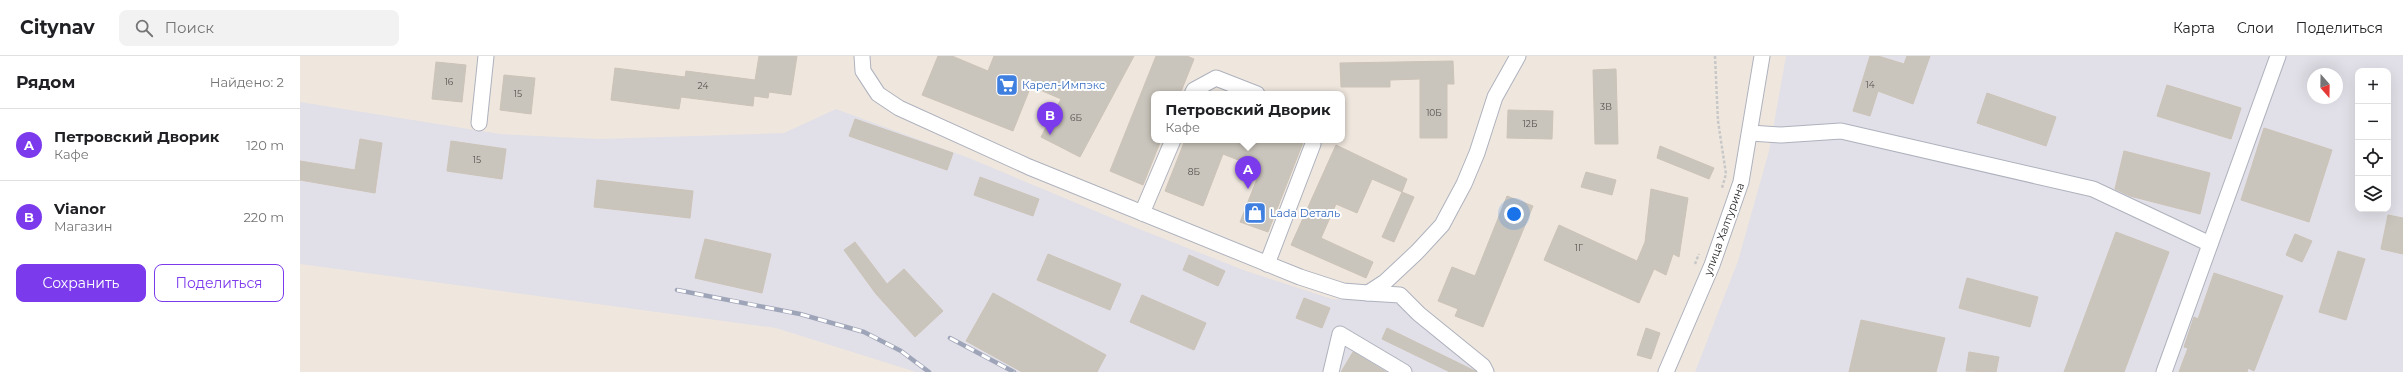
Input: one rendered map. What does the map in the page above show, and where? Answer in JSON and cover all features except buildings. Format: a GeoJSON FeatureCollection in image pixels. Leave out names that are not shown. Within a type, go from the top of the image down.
{"type":"FeatureCollection","features":[{"type":"Feature","properties":{"kind":"street"},"geometry":{"type":"LineString","coordinates":[[479,123],[486,56]]}},
{"type":"Feature","properties":{"kind":"street"},"geometry":{"type":"LineString","coordinates":[[862,56],[863,71],[878,94],[899,108],[1030,168],[1266,264],[1343,291],[1400,296],[1483,370]]}},
{"type":"Feature","properties":{"kind":"street"},"geometry":{"type":"LineString","coordinates":[[1368,293],[1385,282],[1442,225],[1477,153],[1496,97],[1518,56]]}},
{"type":"Feature","properties":{"kind":"street","name":"улица Халтурина"},"geometry":{"type":"LineString","coordinates":[[1666,372],[1712,265],[1742,182],[1762,56]]}},
{"type":"Feature","properties":{"kind":"street"},"geometry":{"type":"LineString","coordinates":[[2164,372],[2278,56]]}},
{"type":"Feature","properties":{"kind":"street"},"geometry":{"type":"LineString","coordinates":[[1194,91],[1216,78],[1250,91]]}},
{"type":"Feature","properties":{"kind":"street"},"geometry":{"type":"LineString","coordinates":[[1750,133],[1781,135],[1841,131],[2093,189],[2210,244]]}},
{"type":"Feature","properties":{"kind":"street"},"geometry":{"type":"LineString","coordinates":[[1142,213],[1172,143]]}},
{"type":"Feature","properties":{"kind":"street"},"geometry":{"type":"LineString","coordinates":[[1266,264],[1313,143]]}},
{"type":"Feature","properties":{"kind":"street"},"geometry":{"type":"LineString","coordinates":[[1331,372],[1340,334],[1404,372]]}},
{"type":"Feature","properties":{"kind":"path"},"geometry":{"type":"LineString","coordinates":[[1715,56],[1718,121],[1726,174],[1722,189]]}},
{"type":"Feature","properties":{"kind":"path"},"geometry":{"type":"LineString","coordinates":[[1692,271],[1701,249]]}},
{"type":"Feature","properties":{"kind":"shaded area"},"geometry":{"type":"Polygon","coordinates":[[[1786,56],[2403,56],[2403,372],[1695,372],[1738,261],[1769,151],[1786,56]]]}},
{"type":"Feature","properties":{"kind":"shaded area"},"geometry":{"type":"Polygon","coordinates":[[[300,102],[500,134],[600,139],[784,133],[836,109],[969,158],[1124,223],[1246,271],[1332,299],[1399,302],[1456,354],[1483,372],[916,372],[776,328],[300,264],[300,102]]]}},
{"type":"Feature","properties":{"kind":"railway"},"geometry":{"type":"LineString","coordinates":[[677,290],[800,314],[864,332],[901,351],[929,372]]}},
{"type":"Feature","properties":{"kind":"railway"},"geometry":{"type":"LineString","coordinates":[[950,338],[1014,372]]}},
{"type":"Feature","properties":{"kind":"place","name":"Карел-Импэкс"},"geometry":{"type":"Point","coordinates":[1007,85]}},
{"type":"Feature","properties":{"kind":"place","name":"Vianor"},"geometry":{"type":"Point","coordinates":[1050,135]}},
{"type":"Feature","properties":{"kind":"place","name":"Петровский Дворик"},"geometry":{"type":"Point","coordinates":[1248,189]}},
{"type":"Feature","properties":{"kind":"place","name":"Lada Dеталь"},"geometry":{"type":"Point","coordinates":[1255,213]}}]}
